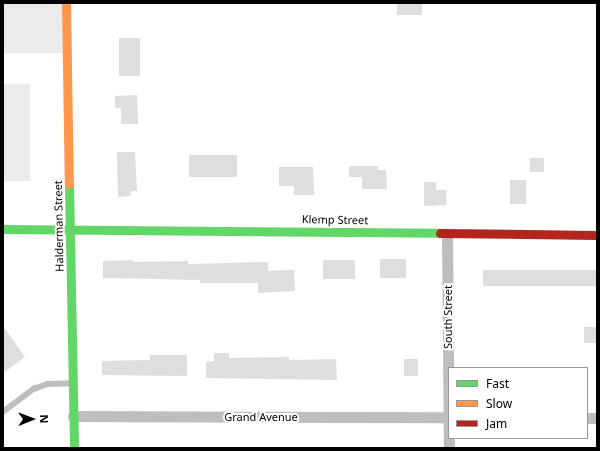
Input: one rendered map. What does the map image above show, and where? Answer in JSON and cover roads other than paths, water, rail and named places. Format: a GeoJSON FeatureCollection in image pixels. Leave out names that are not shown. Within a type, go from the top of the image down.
{"type":"FeatureCollection","features":[{"type":"Feature","properties":{"kind":"street","name":"Halderman Street"},"geometry":{"type":"LineString","coordinates":[[66,3],[72,228],[74,448]]}},
{"type":"Feature","properties":{"kind":"street"},"geometry":{"type":"LineString","coordinates":[[3,229],[72,228]]}},
{"type":"Feature","properties":{"kind":"street","name":"Klemp Street"},"geometry":{"type":"LineString","coordinates":[[72,228],[597,235]]}},
{"type":"Feature","properties":{"kind":"street","name":"South Street"},"geometry":{"type":"LineString","coordinates":[[447,234],[448,367]]}},
{"type":"Feature","properties":{"kind":"street","name":"Grand Avenue"},"geometry":{"type":"LineString","coordinates":[[73,416],[448,417]]}},
{"type":"Feature","properties":{"kind":"lane"},"geometry":{"type":"LineString","coordinates":[[3,412],[34,390],[48,384],[73,383]]}}]}
